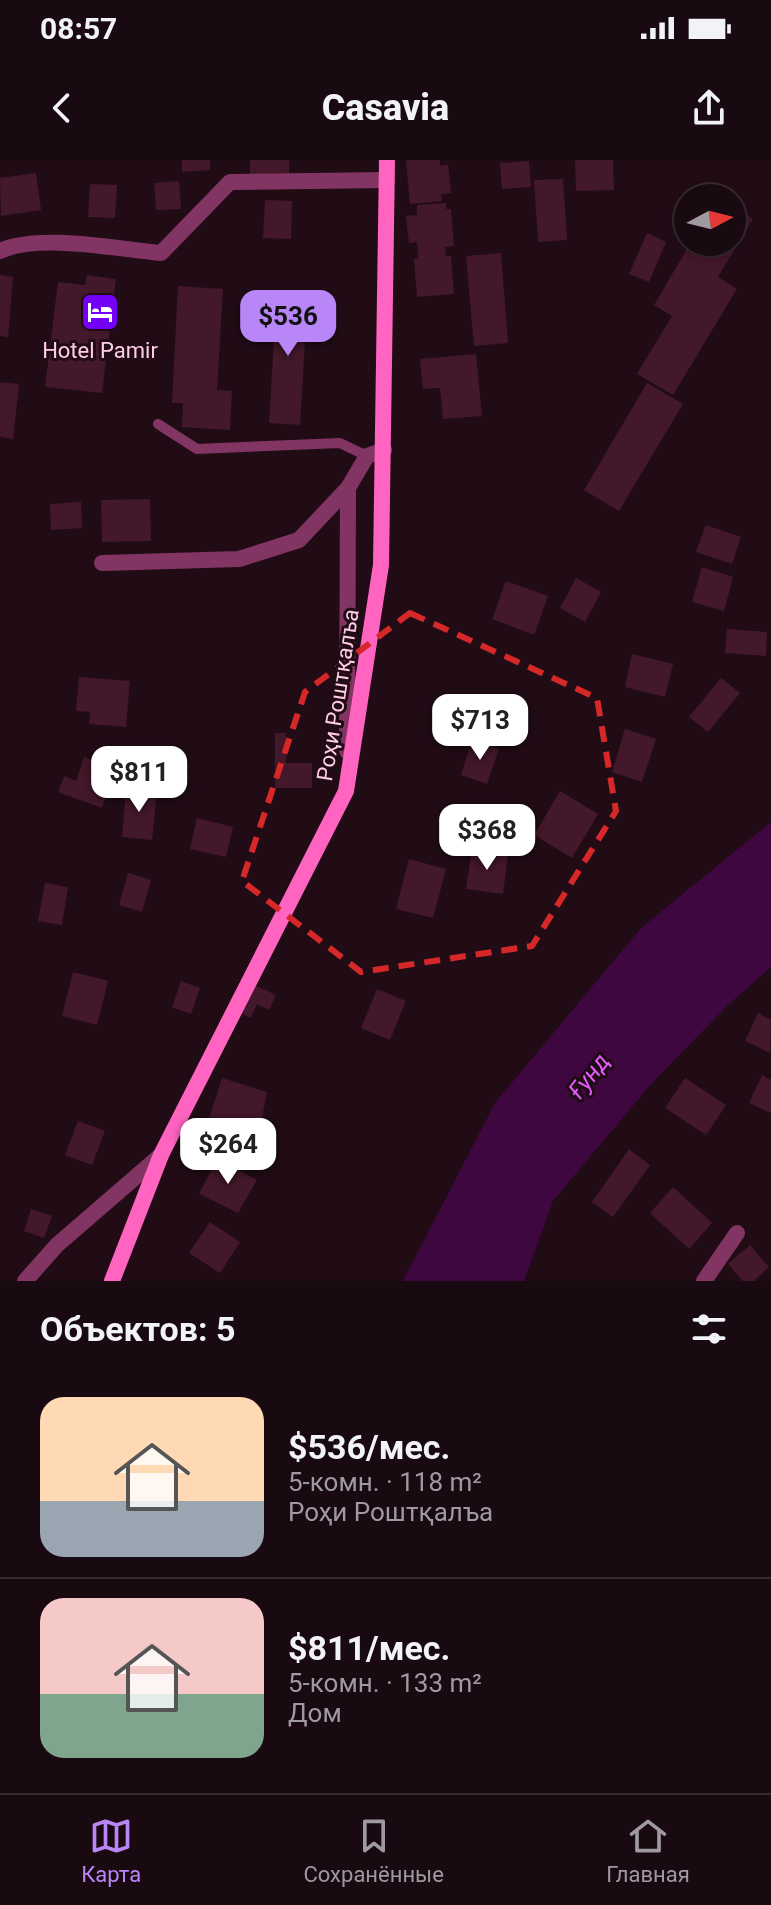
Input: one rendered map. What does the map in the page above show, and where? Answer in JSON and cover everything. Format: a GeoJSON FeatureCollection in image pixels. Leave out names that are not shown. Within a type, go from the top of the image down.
{"type":"FeatureCollection","features":[{"type":"Feature","properties":{"kind":"main road","name":"Роҳи Роштқалъа"},"geometry":{"type":"LineString","coordinates":[[112,1281],[161,1155],[346,791],[381,565],[387,160]]}},
{"type":"Feature","properties":{"kind":"street"},"geometry":{"type":"LineString","coordinates":[[0,251],[15,244],[56,243],[161,253],[230,182],[387,180]]}},
{"type":"Feature","properties":{"kind":"street"},"geometry":{"type":"LineString","coordinates":[[102,563],[239,559],[299,540],[348,488],[367,456],[384,450]]}},
{"type":"Feature","properties":{"kind":"street"},"geometry":{"type":"LineString","coordinates":[[346,791],[348,488]]}},
{"type":"Feature","properties":{"kind":"street"},"geometry":{"type":"LineString","coordinates":[[25,1281],[57,1245],[161,1155]]}},
{"type":"Feature","properties":{"kind":"street"},"geometry":{"type":"LineString","coordinates":[[704,1281],[737,1233]]}},
{"type":"Feature","properties":{"kind":"lane"},"geometry":{"type":"LineString","coordinates":[[158,424],[197,449],[340,443],[367,456]]}},
{"type":"Feature","properties":{"kind":"highlighted area"},"geometry":{"type":"Polygon","coordinates":[[[410,613],[597,698],[616,811],[532,946],[361,972],[242,881],[305,692],[410,613]]]}},
{"type":"Feature","properties":{"kind":"water","name":"Ғунд"},"geometry":{"type":"Polygon","coordinates":[[[771,822],[771,967],[728,1005],[652,1083],[553,1201],[524,1281],[403,1281],[495,1103],[641,928],[771,822]]]}},
{"type":"Feature","properties":{"kind":"building"},"geometry":{"type":"Polygon","coordinates":[[[182,160],[210,160],[210,170],[182,172],[182,160]]]}},
{"type":"Feature","properties":{"kind":"building"},"geometry":{"type":"Polygon","coordinates":[[[250,160],[289,160],[289,176],[250,175],[250,160]]]}},
{"type":"Feature","properties":{"kind":"building"},"geometry":{"type":"Polygon","coordinates":[[[406,160],[440,160],[440,166],[448,165],[451,193],[441,194],[442,201],[410,204],[406,160]]]}},
{"type":"Feature","properties":{"kind":"building"},"geometry":{"type":"Polygon","coordinates":[[[575,160],[613,160],[614,190],[576,191],[575,160]]]}},
{"type":"Feature","properties":{"kind":"building"},"geometry":{"type":"Polygon","coordinates":[[[529,161],[531,187],[502,189],[500,163],[529,161]]]}},
{"type":"Feature","properties":{"kind":"building"},"geometry":{"type":"Polygon","coordinates":[[[36,173],[41,210],[1,216],[0,178],[36,173]]]}},
{"type":"Feature","properties":{"kind":"building"},"geometry":{"type":"Polygon","coordinates":[[[563,179],[567,240],[538,242],[534,180],[563,179]]]}},
{"type":"Feature","properties":{"kind":"building"},"geometry":{"type":"Polygon","coordinates":[[[179,181],[181,209],[156,210],[154,183],[179,181]]]}},
{"type":"Feature","properties":{"kind":"building"},"geometry":{"type":"Polygon","coordinates":[[[90,184],[117,185],[115,218],[88,217],[90,184]]]}},
{"type":"Feature","properties":{"kind":"building"},"geometry":{"type":"Polygon","coordinates":[[[265,200],[292,201],[291,239],[263,238],[265,200]]]}},
{"type":"Feature","properties":{"kind":"building"},"geometry":{"type":"Polygon","coordinates":[[[446,203],[446,209],[451,209],[454,246],[445,247],[446,256],[451,256],[454,294],[417,297],[414,259],[418,259],[417,242],[409,243],[406,216],[417,215],[417,205],[446,203]]]}},
{"type":"Feature","properties":{"kind":"building"},"geometry":{"type":"Polygon","coordinates":[[[746,215],[753,219],[746,231],[746,215]]]}},
{"type":"Feature","properties":{"kind":"building"},"geometry":{"type":"Polygon","coordinates":[[[647,233],[666,242],[649,282],[629,274],[647,233]]]}},
{"type":"Feature","properties":{"kind":"building"},"geometry":{"type":"Polygon","coordinates":[[[501,253],[508,343],[474,346],[466,256],[501,253]]]}},
{"type":"Feature","properties":{"kind":"building"},"geometry":{"type":"Polygon","coordinates":[[[683,256],[731,256],[718,277],[737,289],[673,395],[637,374],[672,316],[654,305],[683,256]]]}},
{"type":"Feature","properties":{"kind":"building"},"geometry":{"type":"Polygon","coordinates":[[[0,275],[13,277],[8,337],[0,336],[0,275]]]}},
{"type":"Feature","properties":{"kind":"building"},"geometry":{"type":"Polygon","coordinates":[[[87,275],[116,279],[102,393],[45,387],[58,282],[85,285],[87,275]]]}},
{"type":"Feature","properties":{"kind":"building"},"geometry":{"type":"Polygon","coordinates":[[[178,286],[223,289],[217,390],[232,391],[230,430],[182,427],[183,403],[172,403],[178,286]]]}},
{"type":"Feature","properties":{"kind":"building"},"geometry":{"type":"Polygon","coordinates":[[[277,291],[308,293],[300,425],[269,423],[277,291]]]}},
{"type":"Feature","properties":{"kind":"building"},"geometry":{"type":"Polygon","coordinates":[[[476,354],[482,416],[443,419],[440,388],[423,389],[420,359],[476,354]]]}},
{"type":"Feature","properties":{"kind":"building"},"geometry":{"type":"Polygon","coordinates":[[[0,382],[19,384],[13,439],[0,437],[0,382]]]}},
{"type":"Feature","properties":{"kind":"building"},"geometry":{"type":"Polygon","coordinates":[[[647,383],[683,404],[619,511],[584,490],[647,383]]]}},
{"type":"Feature","properties":{"kind":"building"},"geometry":{"type":"Polygon","coordinates":[[[150,499],[151,541],[102,542],[101,500],[150,499]]]}},
{"type":"Feature","properties":{"kind":"building"},"geometry":{"type":"Polygon","coordinates":[[[81,502],[82,528],[51,530],[50,504],[81,502]]]}},
{"type":"Feature","properties":{"kind":"building"},"geometry":{"type":"Polygon","coordinates":[[[706,525],[741,537],[732,564],[696,552],[706,525]]]}},
{"type":"Feature","properties":{"kind":"building"},"geometry":{"type":"Polygon","coordinates":[[[702,567],[733,577],[724,611],[692,602],[702,567]]]}},
{"type":"Feature","properties":{"kind":"building"},"geometry":{"type":"Polygon","coordinates":[[[576,578],[601,592],[585,622],[560,608],[576,578]]]}},
{"type":"Feature","properties":{"kind":"building"},"geometry":{"type":"Polygon","coordinates":[[[506,581],[548,596],[534,635],[492,619],[506,581]]]}},
{"type":"Feature","properties":{"kind":"building"},"geometry":{"type":"Polygon","coordinates":[[[727,629],[767,632],[766,656],[725,653],[727,629]]]}},
{"type":"Feature","properties":{"kind":"building"},"geometry":{"type":"Polygon","coordinates":[[[632,654],[673,664],[665,697],[625,687],[632,654]]]}},
{"type":"Feature","properties":{"kind":"building"},"geometry":{"type":"Polygon","coordinates":[[[79,677],[130,681],[126,727],[89,724],[90,712],[76,711],[79,677]]]}},
{"type":"Feature","properties":{"kind":"building"},"geometry":{"type":"Polygon","coordinates":[[[721,678],[740,693],[708,732],[689,717],[721,678]]]}},
{"type":"Feature","properties":{"kind":"building"},"geometry":{"type":"Polygon","coordinates":[[[625,729],[656,739],[642,782],[612,772],[625,729]]]}},
{"type":"Feature","properties":{"kind":"building"},"geometry":{"type":"Polygon","coordinates":[[[275,733],[286,733],[286,763],[312,763],[312,788],[275,788],[275,733]]]}},
{"type":"Feature","properties":{"kind":"building"},"geometry":{"type":"Polygon","coordinates":[[[472,740],[499,749],[487,784],[461,775],[472,740]]]}},
{"type":"Feature","properties":{"kind":"building"},"geometry":{"type":"Polygon","coordinates":[[[84,757],[115,769],[102,808],[58,792],[64,776],[76,781],[84,757]]]}},
{"type":"Feature","properties":{"kind":"building"},"geometry":{"type":"Polygon","coordinates":[[[126,789],[157,792],[152,840],[122,837],[126,789]]]}},
{"type":"Feature","properties":{"kind":"building"},"geometry":{"type":"Polygon","coordinates":[[[560,791],[598,814],[572,858],[534,835],[560,791]]]}},
{"type":"Feature","properties":{"kind":"building"},"geometry":{"type":"Polygon","coordinates":[[[197,818],[233,827],[226,857],[190,849],[197,818]]]}},
{"type":"Feature","properties":{"kind":"building"},"geometry":{"type":"Polygon","coordinates":[[[472,849],[508,854],[503,894],[466,889],[472,849]]]}},
{"type":"Feature","properties":{"kind":"building"},"geometry":{"type":"Polygon","coordinates":[[[409,859],[446,869],[433,918],[396,909],[409,859]]]}},
{"type":"Feature","properties":{"kind":"building"},"geometry":{"type":"Polygon","coordinates":[[[128,873],[151,880],[142,912],[119,905],[128,873]]]}},
{"type":"Feature","properties":{"kind":"building"},"geometry":{"type":"Polygon","coordinates":[[[45,883],[68,887],[62,925],[38,921],[45,883]]]}},
{"type":"Feature","properties":{"kind":"building"},"geometry":{"type":"Polygon","coordinates":[[[73,972],[108,981],[97,1025],[62,1016],[73,972]]]}},
{"type":"Feature","properties":{"kind":"building"},"geometry":{"type":"Polygon","coordinates":[[[181,981],[200,988],[191,1014],[172,1007],[181,981]]]}},
{"type":"Feature","properties":{"kind":"building"},"geometry":{"type":"Polygon","coordinates":[[[250,983],[276,995],[269,1010],[257,1004],[251,1018],[237,1011],[250,983]]]}},
{"type":"Feature","properties":{"kind":"building"},"geometry":{"type":"Polygon","coordinates":[[[377,989],[406,1001],[390,1040],[361,1028],[377,989]]]}},
{"type":"Feature","properties":{"kind":"building"},"geometry":{"type":"Polygon","coordinates":[[[758,1013],[771,1020],[770,1053],[745,1041],[758,1013]]]}},
{"type":"Feature","properties":{"kind":"building"},"geometry":{"type":"Polygon","coordinates":[[[762,1075],[771,1080],[771,1113],[749,1103],[762,1075]]]}},
{"type":"Feature","properties":{"kind":"building"},"geometry":{"type":"Polygon","coordinates":[[[222,1078],[267,1092],[257,1145],[206,1128],[222,1078]]]}},
{"type":"Feature","properties":{"kind":"building"},"geometry":{"type":"Polygon","coordinates":[[[685,1078],[726,1105],[706,1135],[665,1108],[685,1078]]]}},
{"type":"Feature","properties":{"kind":"building"},"geometry":{"type":"Polygon","coordinates":[[[78,1121],[105,1131],[92,1165],[65,1155],[78,1121]]]}},
{"type":"Feature","properties":{"kind":"building"},"geometry":{"type":"Polygon","coordinates":[[[629,1149],[650,1165],[613,1217],[592,1202],[629,1149]]]}},
{"type":"Feature","properties":{"kind":"building"},"geometry":{"type":"Polygon","coordinates":[[[217,1159],[257,1180],[238,1213],[199,1194],[217,1159]]]}},
{"type":"Feature","properties":{"kind":"building"},"geometry":{"type":"Polygon","coordinates":[[[673,1187],[712,1223],[689,1249],[650,1213],[673,1187]]]}},
{"type":"Feature","properties":{"kind":"building"},"geometry":{"type":"Polygon","coordinates":[[[31,1209],[52,1216],[44,1238],[24,1231],[31,1209]]]}},
{"type":"Feature","properties":{"kind":"building"},"geometry":{"type":"Polygon","coordinates":[[[210,1222],[240,1242],[220,1273],[189,1253],[210,1222]]]}},
{"type":"Feature","properties":{"kind":"building"},"geometry":{"type":"Polygon","coordinates":[[[750,1245],[769,1267],[754,1281],[743,1281],[728,1264],[750,1245]]]}},
{"type":"Feature","properties":{"kind":"place","name":"Hotel Pamir"},"geometry":{"type":"Point","coordinates":[100,312]}}]}
